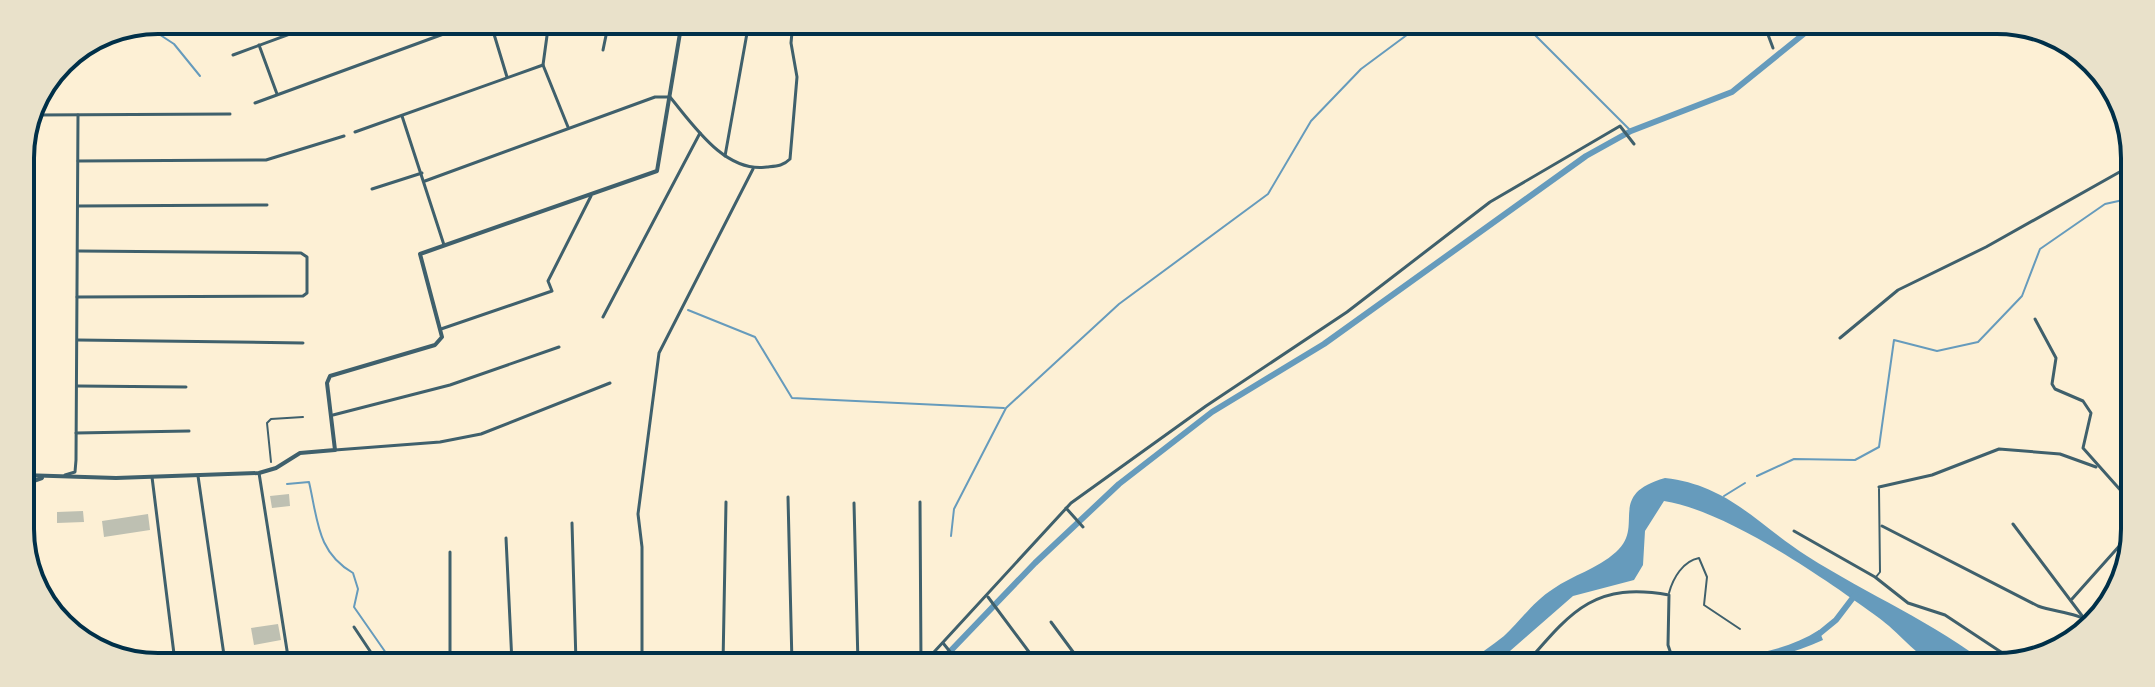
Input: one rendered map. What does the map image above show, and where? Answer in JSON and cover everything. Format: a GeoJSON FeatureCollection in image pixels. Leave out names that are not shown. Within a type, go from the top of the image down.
{"type":"FeatureCollection","features":[{"type":"Feature","properties":{"kind":"street"},"geometry":{"type":"LineString","coordinates":[[233,55],[291,34]]}},
{"type":"Feature","properties":{"kind":"street"},"geometry":{"type":"LineString","coordinates":[[255,103],[444,34]]}},
{"type":"Feature","properties":{"kind":"street"},"geometry":{"type":"LineString","coordinates":[[494,34],[507,77]]}},
{"type":"Feature","properties":{"kind":"street"},"geometry":{"type":"LineString","coordinates":[[547,34],[543,65],[568,127]]}},
{"type":"Feature","properties":{"kind":"street"},"geometry":{"type":"LineString","coordinates":[[603,50],[606,34]]}},
{"type":"Feature","properties":{"kind":"street"},"geometry":{"type":"LineString","coordinates":[[335,450],[327,383],[330,376],[435,345],[442,337],[420,254],[657,171],[680,34]]}},
{"type":"Feature","properties":{"kind":"street"},"geometry":{"type":"LineString","coordinates":[[725,156],[747,34]]}},
{"type":"Feature","properties":{"kind":"street"},"geometry":{"type":"LineString","coordinates":[[670,97],[700,133],[725,156],[753,169],[783,165],[790,159],[797,77],[792,34]]}},
{"type":"Feature","properties":{"kind":"street"},"geometry":{"type":"LineString","coordinates":[[1768,34],[1773,48]]}},
{"type":"Feature","properties":{"kind":"street"},"geometry":{"type":"LineString","coordinates":[[259,45],[277,95]]}},
{"type":"Feature","properties":{"kind":"street"},"geometry":{"type":"LineString","coordinates":[[355,132],[543,65]]}},
{"type":"Feature","properties":{"kind":"street"},"geometry":{"type":"LineString","coordinates":[[425,181],[655,97],[670,97]]}},
{"type":"Feature","properties":{"kind":"street"},"geometry":{"type":"LineString","coordinates":[[42,115],[230,114]]}},
{"type":"Feature","properties":{"kind":"street"},"geometry":{"type":"LineString","coordinates":[[60,477],[75,472],[78,115]]}},
{"type":"Feature","properties":{"kind":"street"},"geometry":{"type":"LineString","coordinates":[[402,116],[444,246]]}},
{"type":"Feature","properties":{"kind":"street"},"geometry":{"type":"LineString","coordinates":[[935,653],[989,598],[1066,508],[1206,406],[1347,312],[1490,202],[1620,126],[1634,144]]}},
{"type":"Feature","properties":{"kind":"street"},"geometry":{"type":"LineString","coordinates":[[603,317],[700,133]]}},
{"type":"Feature","properties":{"kind":"street"},"geometry":{"type":"LineString","coordinates":[[78,161],[266,160],[344,136]]}},
{"type":"Feature","properties":{"kind":"street"},"geometry":{"type":"LineString","coordinates":[[642,653],[638,514],[659,353],[753,169]]}},
{"type":"Feature","properties":{"kind":"street"},"geometry":{"type":"LineString","coordinates":[[1840,338],[1898,290],[1986,247],[2121,171]]}},
{"type":"Feature","properties":{"kind":"street"},"geometry":{"type":"LineString","coordinates":[[372,189],[422,173]]}},
{"type":"Feature","properties":{"kind":"street"},"geometry":{"type":"LineString","coordinates":[[441,329],[552,291],[548,281],[591,196]]}},
{"type":"Feature","properties":{"kind":"street"},"geometry":{"type":"LineString","coordinates":[[79,206],[267,205]]}},
{"type":"Feature","properties":{"kind":"street"},"geometry":{"type":"LineString","coordinates":[[77,297],[303,296],[307,293],[307,257],[301,253],[79,251]]}},
{"type":"Feature","properties":{"kind":"street"},"geometry":{"type":"LineString","coordinates":[[2035,319],[2056,358],[2052,384],[2055,389],[2083,401],[2091,413],[2083,448],[2121,491]]}},
{"type":"Feature","properties":{"kind":"street"},"geometry":{"type":"LineString","coordinates":[[78,340],[303,343]]}},
{"type":"Feature","properties":{"kind":"street"},"geometry":{"type":"LineString","coordinates":[[333,415],[450,385],[559,347]]}},
{"type":"Feature","properties":{"kind":"street"},"geometry":{"type":"LineString","coordinates":[[34,476],[152,477],[259,473],[276,468],[300,453],[440,442],[481,434],[610,383]]}},
{"type":"Feature","properties":{"kind":"street"},"geometry":{"type":"LineString","coordinates":[[78,386],[186,387]]}},
{"type":"Feature","properties":{"kind":"street"},"geometry":{"type":"LineString","coordinates":[[76,433],[189,431]]}},
{"type":"Feature","properties":{"kind":"street"},"geometry":{"type":"LineString","coordinates":[[1879,487],[1932,475],[1999,449],[2060,454],[2099,468]]}},
{"type":"Feature","properties":{"kind":"street"},"geometry":{"type":"LineString","coordinates":[[259,473],[287,653]]}},
{"type":"Feature","properties":{"kind":"street"},"geometry":{"type":"LineString","coordinates":[[198,476],[224,653]]}},
{"type":"Feature","properties":{"kind":"street"},"geometry":{"type":"LineString","coordinates":[[34,481],[47,477]]}},
{"type":"Feature","properties":{"kind":"street"},"geometry":{"type":"LineString","coordinates":[[152,477],[174,653]]}},
{"type":"Feature","properties":{"kind":"street"},"geometry":{"type":"LineString","coordinates":[[788,497],[792,653]]}},
{"type":"Feature","properties":{"kind":"street"},"geometry":{"type":"LineString","coordinates":[[723,653],[726,502]]}},
{"type":"Feature","properties":{"kind":"street"},"geometry":{"type":"LineString","coordinates":[[920,502],[922,653]]}},
{"type":"Feature","properties":{"kind":"street"},"geometry":{"type":"LineString","coordinates":[[854,503],[858,653]]}},
{"type":"Feature","properties":{"kind":"street"},"geometry":{"type":"LineString","coordinates":[[1066,508],[1082,527]]}},
{"type":"Feature","properties":{"kind":"street"},"geometry":{"type":"LineString","coordinates":[[572,523],[576,653]]}},
{"type":"Feature","properties":{"kind":"street"},"geometry":{"type":"LineString","coordinates":[[2013,524],[2083,617]]}},
{"type":"Feature","properties":{"kind":"street"},"geometry":{"type":"LineString","coordinates":[[1882,526],[2038,606],[2060,614],[2083,617]]}},
{"type":"Feature","properties":{"kind":"street"},"geometry":{"type":"LineString","coordinates":[[1794,531],[1875,577],[1908,603],[1945,615],[2002,653]]}},
{"type":"Feature","properties":{"kind":"street"},"geometry":{"type":"LineString","coordinates":[[506,538],[512,653]]}},
{"type":"Feature","properties":{"kind":"street"},"geometry":{"type":"LineString","coordinates":[[2072,599],[2120,545]]}},
{"type":"Feature","properties":{"kind":"street"},"geometry":{"type":"LineString","coordinates":[[450,552],[450,653]]}},
{"type":"Feature","properties":{"kind":"street"},"geometry":{"type":"LineString","coordinates":[[1535,653],[1572,611],[1591,599],[1623,591],[1669,595],[1671,653]]}},
{"type":"Feature","properties":{"kind":"street"},"geometry":{"type":"LineString","coordinates":[[989,598],[1030,653]]}},
{"type":"Feature","properties":{"kind":"street"},"geometry":{"type":"LineString","coordinates":[[1051,622],[1074,653]]}},
{"type":"Feature","properties":{"kind":"street"},"geometry":{"type":"LineString","coordinates":[[354,627],[371,653]]}},
{"type":"Feature","properties":{"kind":"street"},"geometry":{"type":"LineString","coordinates":[[945,644],[952,653]]}},
{"type":"Feature","properties":{"kind":"lane"},"geometry":{"type":"LineString","coordinates":[[271,462],[267,423],[271,419],[303,417]]}},
{"type":"Feature","properties":{"kind":"lane"},"geometry":{"type":"LineString","coordinates":[[1875,577],[1880,572],[1882,526],[1879,487]]}},
{"type":"Feature","properties":{"kind":"lane"},"geometry":{"type":"LineString","coordinates":[[1669,595],[1674,578],[1690,561],[1699,558],[1707,577],[1704,605],[1740,629]]}},
{"type":"Feature","properties":{"kind":"water"},"geometry":{"type":"Polygon","coordinates":[[[1665,478],[1687,482],[1724,497],[1807,556],[1924,622],[1972,653],[1919,653],[1879,618],[1775,549],[1717,518],[1664,501],[1645,531],[1643,565],[1634,580],[1573,596],[1508,653],[1481,653],[1504,636],[1546,594],[1616,552],[1628,532],[1631,502],[1636,493],[1665,478]]]}},
{"type":"Feature","properties":{"kind":"water"},"geometry":{"type":"Polygon","coordinates":[[[1819,630],[1823,640],[1787,653],[1760,653],[1789,645],[1819,630]]]}},
{"type":"Feature","properties":{"kind":"building"},"geometry":{"type":"Polygon","coordinates":[[[289,494],[290,506],[272,508],[270,496],[289,494]]]}},
{"type":"Feature","properties":{"kind":"building"},"geometry":{"type":"Polygon","coordinates":[[[83,511],[84,522],[57,523],[57,512],[83,511]]]}},
{"type":"Feature","properties":{"kind":"building"},"geometry":{"type":"Polygon","coordinates":[[[148,514],[150,530],[104,537],[102,521],[148,514]]]}},
{"type":"Feature","properties":{"kind":"building"},"geometry":{"type":"Polygon","coordinates":[[[278,624],[281,640],[254,645],[251,628],[278,624]]]}},
{"type":"Feature","properties":{"kind":"waterway"},"geometry":{"type":"LineString","coordinates":[[159,34],[174,44],[200,76]]}},
{"type":"Feature","properties":{"kind":"waterway"},"geometry":{"type":"LineString","coordinates":[[951,536],[954,509],[1006,408],[1119,304],[1268,194],[1311,121],[1361,69],[1408,34]]}},
{"type":"Feature","properties":{"kind":"waterway"},"geometry":{"type":"LineString","coordinates":[[1534,34],[1631,131]]}},
{"type":"Feature","properties":{"kind":"waterway"},"geometry":{"type":"LineString","coordinates":[[949,653],[1035,563],[1119,484],[1212,412],[1324,344],[1586,156],[1631,131],[1732,92],[1804,34]]}},
{"type":"Feature","properties":{"kind":"waterway"},"geometry":{"type":"LineString","coordinates":[[1757,476],[1794,459],[1855,460],[1879,447],[1894,340],[1937,351],[1978,342],[2022,296],[2040,249],[2105,204],[2121,200]]}},
{"type":"Feature","properties":{"kind":"waterway"},"geometry":{"type":"LineString","coordinates":[[688,310],[755,337],[792,398],[1004,408]]}},
{"type":"Feature","properties":{"kind":"waterway"},"geometry":{"type":"LineString","coordinates":[[287,484],[309,482],[321,534],[332,555],[353,573],[358,589],[354,607],[386,653]]}},
{"type":"Feature","properties":{"kind":"waterway"},"geometry":{"type":"LineString","coordinates":[[1724,496],[1745,483]]}},
{"type":"Feature","properties":{"kind":"waterway"},"geometry":{"type":"LineString","coordinates":[[1814,638],[1836,620],[1855,595]]}}]}
